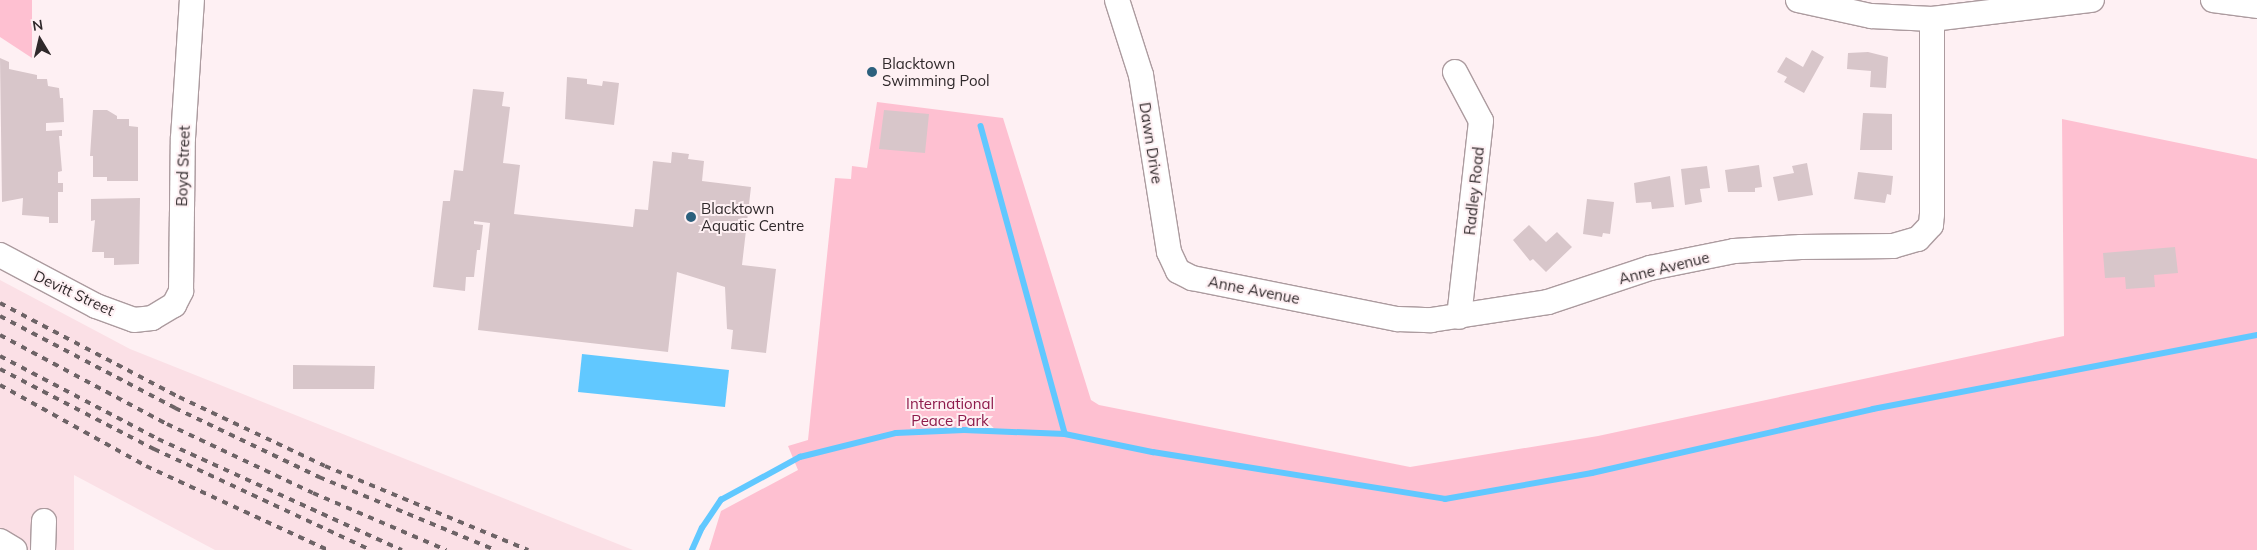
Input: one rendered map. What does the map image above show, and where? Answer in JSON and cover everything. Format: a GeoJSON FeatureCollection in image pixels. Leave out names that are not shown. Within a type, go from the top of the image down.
{"type":"FeatureCollection","features":[{"type":"Feature","properties":{"kind":"street","name":"Boyd Street"},"geometry":{"type":"LineString","coordinates":[[152,318],[167,312],[181,291],[183,138],[192,0]]}},
{"type":"Feature","properties":{"kind":"street","name":"Dawn Drive"},"geometry":{"type":"LineString","coordinates":[[1117,0],[1141,75],[1169,252],[1178,271],[1192,278]]}},
{"type":"Feature","properties":{"kind":"street"},"geometry":{"type":"LineString","coordinates":[[1798,0],[1871,16],[1932,19],[2092,0]]}},
{"type":"Feature","properties":{"kind":"street"},"geometry":{"type":"LineString","coordinates":[[2213,0],[2257,6]]}},
{"type":"Feature","properties":{"kind":"street","name":"Anne Avenue"},"geometry":{"type":"LineString","coordinates":[[1192,278],[1398,318],[1459,316],[1548,302],[1650,268],[1692,258],[1766,248],[1893,246],[1918,239],[1931,225],[1932,214],[1932,19]]}},
{"type":"Feature","properties":{"kind":"street","name":"Radley Road"},"geometry":{"type":"LineString","coordinates":[[1455,72],[1481,121],[1459,316]]}},
{"type":"Feature","properties":{"kind":"street","name":"Devitt Street"},"geometry":{"type":"LineString","coordinates":[[0,255],[96,306],[134,320],[152,318]]}},
{"type":"Feature","properties":{"kind":"street"},"geometry":{"type":"LineString","coordinates":[[43,550],[44,521]]}},
{"type":"Feature","properties":{"kind":"street"},"geometry":{"type":"LineString","coordinates":[[0,541],[15,550]]}},
{"type":"Feature","properties":{"kind":"shaded area"},"geometry":{"type":"Polygon","coordinates":[[[0,280],[130,349],[633,550],[215,550],[74,475],[74,550],[0,550],[0,280]]]}},
{"type":"Feature","properties":{"kind":"green space"},"geometry":{"type":"Polygon","coordinates":[[[0,0],[32,0],[32,58],[0,37],[0,0]]]}},
{"type":"Feature","properties":{"kind":"green space","name":"International Peace Park"},"geometry":{"type":"Polygon","coordinates":[[[877,102],[1003,118],[1091,400],[1099,405],[1410,467],[1598,436],[2064,336],[2062,119],[2257,159],[2257,550],[709,550],[721,511],[798,470],[788,446],[808,440],[835,178],[851,179],[852,166],[867,168],[877,102]]]}},
{"type":"Feature","properties":{"kind":"water"},"geometry":{"type":"Polygon","coordinates":[[[582,354],[729,370],[725,407],[578,392],[582,354]]]}},
{"type":"Feature","properties":{"kind":"building"},"geometry":{"type":"Polygon","coordinates":[[[1812,50],[1824,57],[1804,93],[1784,82],[1787,77],[1777,72],[1786,57],[1803,67],[1812,50]]]}},
{"type":"Feature","properties":{"kind":"building"},"geometry":{"type":"Polygon","coordinates":[[[1868,52],[1888,57],[1886,88],[1870,87],[1871,71],[1847,69],[1848,53],[1868,52]]]}},
{"type":"Feature","properties":{"kind":"building"},"geometry":{"type":"Polygon","coordinates":[[[0,58],[9,62],[9,69],[37,75],[37,79],[47,79],[48,86],[59,88],[60,98],[63,98],[64,122],[46,123],[46,131],[62,130],[62,136],[59,136],[62,171],[58,172],[58,183],[63,183],[63,192],[58,192],[58,223],[49,223],[49,217],[22,215],[23,198],[2,202],[0,58]]]}},
{"type":"Feature","properties":{"kind":"building"},"geometry":{"type":"Polygon","coordinates":[[[567,77],[587,79],[587,84],[602,86],[603,81],[619,83],[614,125],[565,119],[567,77]]]}},
{"type":"Feature","properties":{"kind":"building","name":"Blacktown Aquatic Centre"},"geometry":{"type":"Polygon","coordinates":[[[473,89],[504,92],[502,106],[510,107],[503,163],[520,165],[514,214],[633,227],[635,209],[648,210],[653,161],[671,163],[672,152],[689,154],[688,159],[704,161],[702,181],[751,187],[742,265],[776,269],[766,353],[731,349],[733,330],[727,329],[725,287],[677,272],[668,352],[478,330],[490,223],[474,221],[474,224],[483,225],[480,250],[477,250],[474,277],[466,277],[465,291],[433,287],[443,201],[450,201],[454,170],[463,171],[473,89]]]}},
{"type":"Feature","properties":{"kind":"building"},"geometry":{"type":"Polygon","coordinates":[[[93,110],[107,110],[117,116],[117,119],[129,119],[129,126],[138,127],[138,181],[107,181],[107,177],[93,177],[93,156],[90,156],[93,110]]]}},
{"type":"Feature","properties":{"kind":"building"},"geometry":{"type":"Polygon","coordinates":[[[884,110],[929,114],[925,153],[879,149],[884,110]]]}},
{"type":"Feature","properties":{"kind":"building"},"geometry":{"type":"Polygon","coordinates":[[[1863,113],[1892,114],[1892,150],[1860,150],[1863,113]]]}},
{"type":"Feature","properties":{"kind":"building"},"geometry":{"type":"Polygon","coordinates":[[[1807,163],[1813,195],[1778,201],[1773,177],[1794,173],[1792,166],[1807,163]]]}},
{"type":"Feature","properties":{"kind":"building"},"geometry":{"type":"Polygon","coordinates":[[[1759,165],[1762,187],[1755,188],[1755,192],[1728,192],[1725,170],[1759,165]]]}},
{"type":"Feature","properties":{"kind":"building"},"geometry":{"type":"Polygon","coordinates":[[[1707,166],[1710,188],[1700,189],[1702,202],[1685,205],[1681,169],[1707,166]]]}},
{"type":"Feature","properties":{"kind":"building"},"geometry":{"type":"Polygon","coordinates":[[[1858,172],[1893,176],[1891,195],[1887,194],[1885,203],[1854,199],[1858,172]]]}},
{"type":"Feature","properties":{"kind":"building"},"geometry":{"type":"Polygon","coordinates":[[[1670,176],[1674,207],[1652,209],[1651,202],[1636,203],[1634,183],[1670,176]]]}},
{"type":"Feature","properties":{"kind":"building"},"geometry":{"type":"Polygon","coordinates":[[[140,198],[139,264],[114,265],[114,258],[104,258],[104,252],[92,252],[95,220],[91,221],[91,199],[140,198]]]}},
{"type":"Feature","properties":{"kind":"building"},"geometry":{"type":"Polygon","coordinates":[[[1587,199],[1614,202],[1610,234],[1603,233],[1602,237],[1583,234],[1587,199]]]}},
{"type":"Feature","properties":{"kind":"building"},"geometry":{"type":"Polygon","coordinates":[[[1529,225],[1546,242],[1557,232],[1572,247],[1546,272],[1533,259],[1530,261],[1513,240],[1529,225]]]}},
{"type":"Feature","properties":{"kind":"building"},"geometry":{"type":"Polygon","coordinates":[[[2175,247],[2178,273],[2154,275],[2155,287],[2126,289],[2125,277],[2105,278],[2103,253],[2175,247]]]}},
{"type":"Feature","properties":{"kind":"building"},"geometry":{"type":"Polygon","coordinates":[[[293,365],[375,366],[374,389],[293,389],[293,365]]]}},
{"type":"Feature","properties":{"kind":"waterway"},"geometry":{"type":"LineString","coordinates":[[981,126],[1065,434]]}},
{"type":"Feature","properties":{"kind":"waterway"},"geometry":{"type":"LineString","coordinates":[[692,550],[702,528],[721,500],[800,457],[896,433],[964,430],[1065,434],[1153,452],[1445,499],[1592,473],[1873,409],[2257,335]]}},
{"type":"Feature","properties":{"kind":"railway"},"geometry":{"type":"LineString","coordinates":[[0,303],[179,397],[325,466],[528,550]]}},
{"type":"Feature","properties":{"kind":"railway"},"geometry":{"type":"LineString","coordinates":[[0,316],[175,408],[319,477],[495,550]]}},
{"type":"Feature","properties":{"kind":"railway"},"geometry":{"type":"LineString","coordinates":[[0,335],[167,424],[313,493],[446,550]]}},
{"type":"Feature","properties":{"kind":"railway"},"geometry":{"type":"LineString","coordinates":[[0,356],[158,439],[402,550]]}},
{"type":"Feature","properties":{"kind":"railway"},"geometry":{"type":"LineString","coordinates":[[0,369],[154,449],[371,550]]}},
{"type":"Feature","properties":{"kind":"railway"},"geometry":{"type":"LineString","coordinates":[[0,385],[146,466],[328,550]]}},
{"type":"Feature","properties":{"kind":"place","name":"Blacktown Swimming Pool"},"geometry":{"type":"Point","coordinates":[872,72]}},
{"type":"Feature","properties":{"kind":"place","name":"Blacktown Aquatic Centre"},"geometry":{"type":"Point","coordinates":[691,217]}}]}
